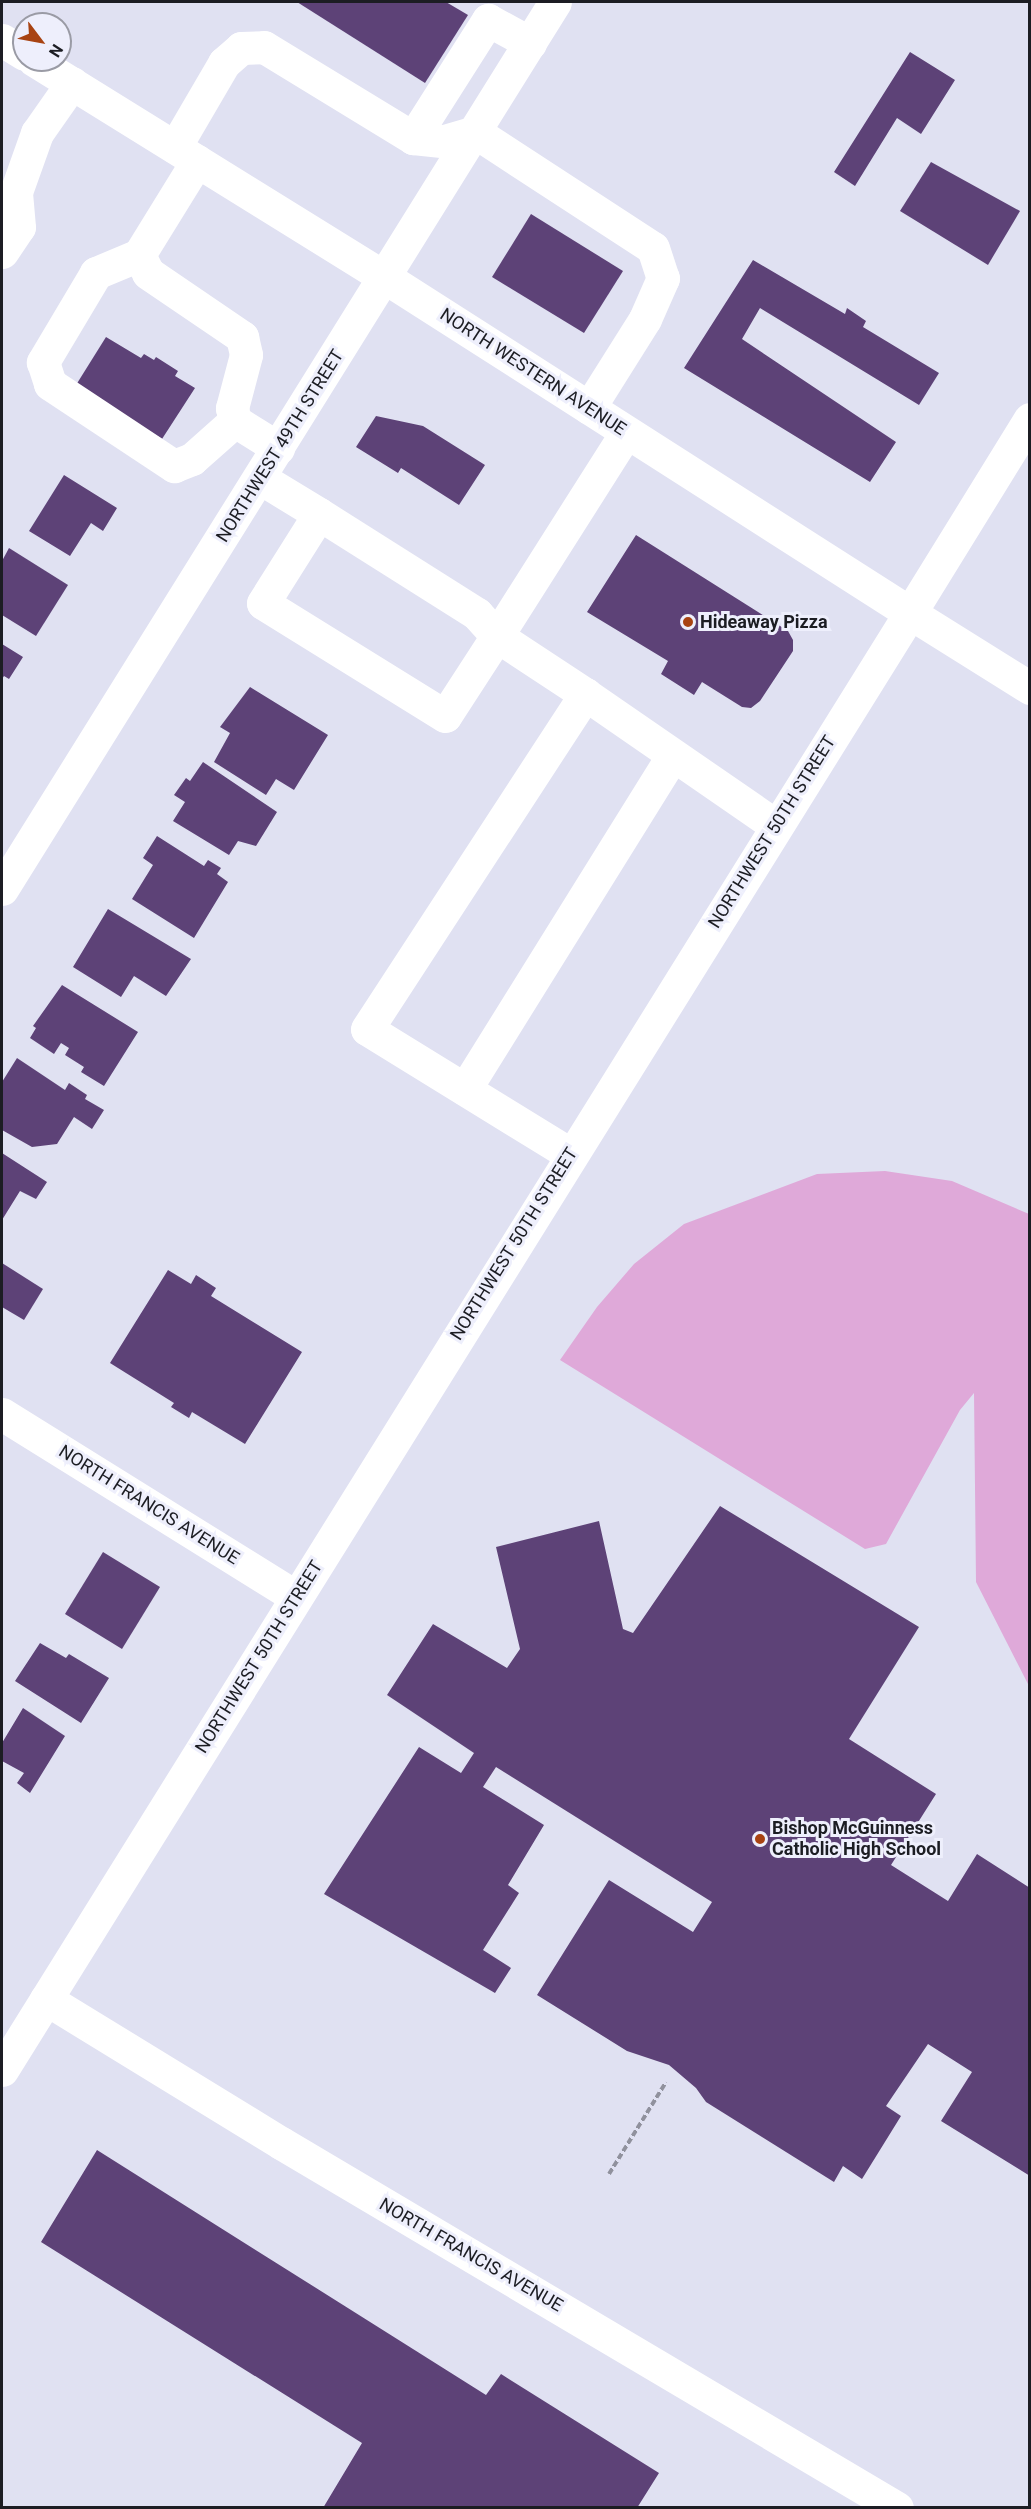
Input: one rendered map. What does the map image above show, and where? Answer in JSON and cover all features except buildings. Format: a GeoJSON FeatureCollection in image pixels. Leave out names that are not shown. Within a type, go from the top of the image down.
{"type":"FeatureCollection","features":[{"type":"Feature","properties":{"kind":"street","name":"NORTHWEST 49TH STREET"},"geometry":{"type":"LineString","coordinates":[[2,889],[386,278],[555,2]]}},
{"type":"Feature","properties":{"kind":"street"},"geometry":{"type":"LineString","coordinates":[[412,138],[488,20],[530,43]]}},
{"type":"Feature","properties":{"kind":"street"},"geometry":{"type":"LineString","coordinates":[[235,421],[192,459],[174,466],[50,384],[43,362],[96,273],[139,255],[186,154],[224,63],[241,48],[264,47],[412,138],[444,141],[475,132],[653,248],[663,278],[645,319],[589,408]]}},
{"type":"Feature","properties":{"kind":"street","name":"NORTH WESTERN AVENUE"},"geometry":{"type":"LineString","coordinates":[[54,72],[386,278],[1029,688]]}},
{"type":"Feature","properties":{"kind":"street"},"geometry":{"type":"LineString","coordinates":[[2,252],[19,227],[9,188],[37,134],[72,83]]}},
{"type":"Feature","properties":{"kind":"street"},"geometry":{"type":"LineString","coordinates":[[139,255],[148,273],[242,337],[246,355],[232,408],[235,421],[278,448]]}},
{"type":"Feature","properties":{"kind":"street","name":"NORTHWEST 50TH STREET"},"geometry":{"type":"LineString","coordinates":[[2,2070],[1029,419]]}},
{"type":"Feature","properties":{"kind":"street"},"geometry":{"type":"LineString","coordinates":[[319,514],[263,603],[445,716],[626,433]]}},
{"type":"Feature","properties":{"kind":"street"},"geometry":{"type":"LineString","coordinates":[[260,478],[477,614],[497,636],[776,826]]}},
{"type":"Feature","properties":{"kind":"street"},"geometry":{"type":"LineString","coordinates":[[570,1154],[367,1029],[585,694]]}},
{"type":"Feature","properties":{"kind":"street"},"geometry":{"type":"LineString","coordinates":[[465,1089],[673,755]]}},
{"type":"Feature","properties":{"kind":"street","name":"NORTH FRANCIS AVENUE"},"geometry":{"type":"LineString","coordinates":[[2,1414],[296,1597]]}},
{"type":"Feature","properties":{"kind":"street","name":"NORTH FRANCIS AVENUE"},"geometry":{"type":"LineString","coordinates":[[46,1999],[281,2143],[897,2508]]}},
{"type":"Feature","properties":{"kind":"path"},"geometry":{"type":"LineString","coordinates":[[609,2174],[666,2082]]}},
{"type":"Feature","properties":{"kind":"shaded area"},"geometry":{"type":"Polygon","coordinates":[[[885,1171],[952,1181],[1029,1214],[1029,1686],[976,1582],[974,1393],[960,1410],[886,1544],[865,1549],[560,1360],[597,1307],[634,1264],[684,1224],[817,1174],[885,1171]]]}},
{"type":"Feature","properties":{"kind":"place","name":"Hideaway Pizza"},"geometry":{"type":"Point","coordinates":[688,622]}},
{"type":"Feature","properties":{"kind":"place","name":"Bishop McGuinness Catholic High School"},"geometry":{"type":"Point","coordinates":[760,1839]}}]}
